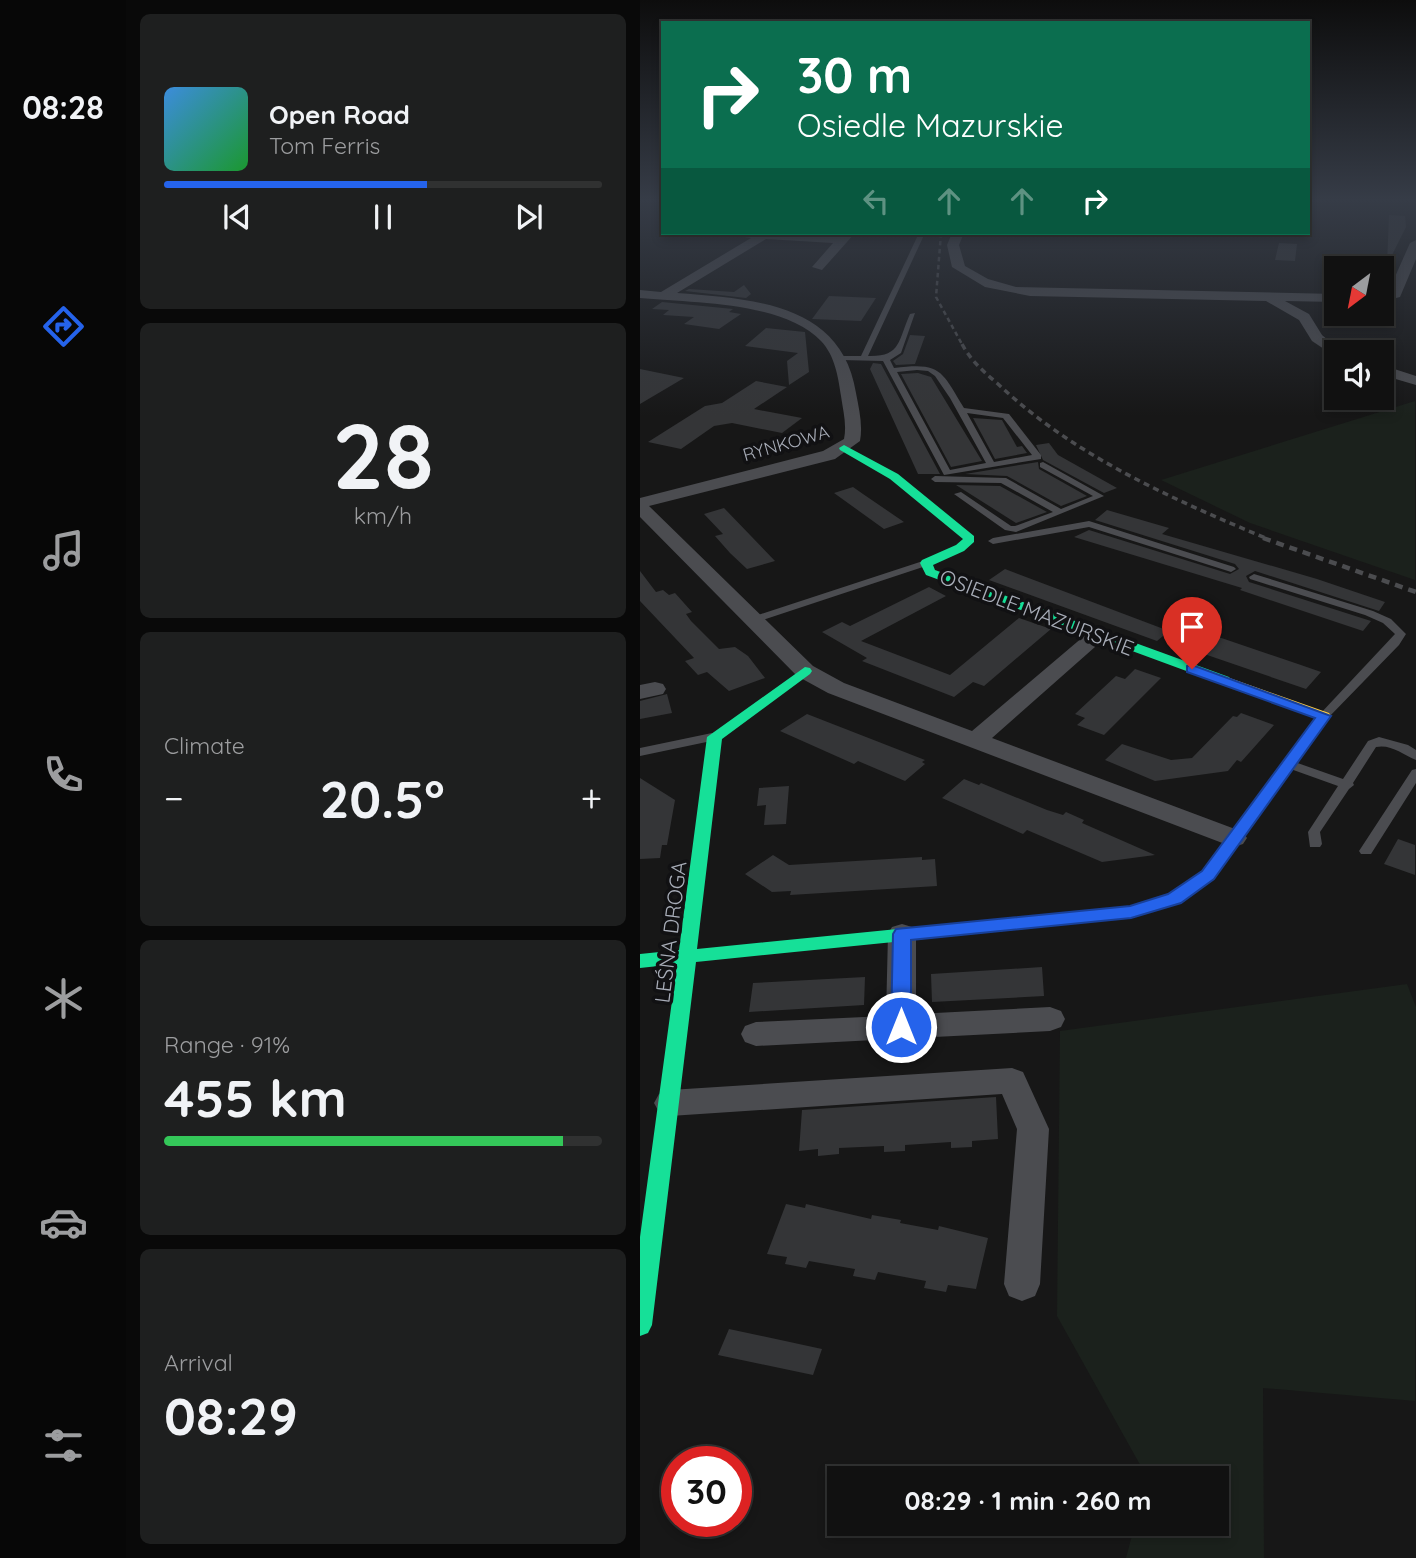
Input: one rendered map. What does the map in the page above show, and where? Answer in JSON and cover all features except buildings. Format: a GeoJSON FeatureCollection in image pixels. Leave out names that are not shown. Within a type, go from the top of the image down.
{"type":"FeatureCollection","features":[{"type":"Feature","properties":{"kind":"street"},"geometry":{"type":"LineString","coordinates":[[663,296],[705,271]]}},
{"type":"Feature","properties":{"kind":"street"},"geometry":{"type":"LineString","coordinates":[[966,271],[982,281],[1004,288],[1057,294],[1110,292],[1324,298]]}},
{"type":"Feature","properties":{"kind":"street"},"geometry":{"type":"LineString","coordinates":[[1394,295],[1404,271]]}},
{"type":"Feature","properties":{"kind":"street"},"geometry":{"type":"LineString","coordinates":[[640,294],[715,300],[774,312],[811,327],[833,346],[841,358]]}},
{"type":"Feature","properties":{"kind":"street"},"geometry":{"type":"LineString","coordinates":[[1269,298],[1304,317],[1317,338],[1324,343]]}},
{"type":"Feature","properties":{"kind":"street","name":"RYNKOWA"},"geometry":{"type":"LineString","coordinates":[[640,505],[829,455],[844,448],[852,441],[854,431],[841,358]]}},
{"type":"Feature","properties":{"kind":"street"},"geometry":{"type":"LineString","coordinates":[[1394,374],[1415,381]]}},
{"type":"Feature","properties":{"kind":"street"},"geometry":{"type":"LineString","coordinates":[[844,448],[923,484],[942,513],[970,539]]}},
{"type":"Feature","properties":{"kind":"street"},"geometry":{"type":"LineString","coordinates":[[640,505],[805,671],[836,688],[974,742],[1234,838]]}},
{"type":"Feature","properties":{"kind":"street","name":"OSIEDLE MAZURSKIE"},"geometry":{"type":"LineString","coordinates":[[970,539],[960,548],[926,563],[930,572],[1324,716]]}},
{"type":"Feature","properties":{"kind":"street"},"geometry":{"type":"LineString","coordinates":[[974,742],[1097,635]]}},
{"type":"Feature","properties":{"kind":"street"},"geometry":{"type":"LineString","coordinates":[[715,737],[805,671]]}},
{"type":"Feature","properties":{"kind":"street"},"geometry":{"type":"LineString","coordinates":[[640,961],[688,954],[1131,912],[1174,898],[1208,875],[1324,716]]}},
{"type":"Feature","properties":{"kind":"street","name":"LEŚNA DROGA"},"geometry":{"type":"LineString","coordinates":[[640,1325],[715,737]]}},
{"type":"Feature","properties":{"kind":"street"},"geometry":{"type":"LineString","coordinates":[[901,1027],[902,934]]}},
{"type":"Feature","properties":{"kind":"street"},"geometry":{"type":"LineString","coordinates":[[756,1034],[1051,1019]]}},
{"type":"Feature","properties":{"kind":"street"},"geometry":{"type":"LineString","coordinates":[[670,1104],[1012,1082],[1033,1129],[1022,1284]]}},
{"type":"Feature","properties":{"kind":"lane"},"geometry":{"type":"LineString","coordinates":[[863,358],[904,271]]}},
{"type":"Feature","properties":{"kind":"lane"},"geometry":{"type":"LineString","coordinates":[[841,358],[886,359],[897,353],[914,314]]}},
{"type":"Feature","properties":{"kind":"lane"},"geometry":{"type":"LineString","coordinates":[[886,359],[947,473]]}},
{"type":"Feature","properties":{"kind":"lane"},"geometry":{"type":"LineString","coordinates":[[893,370],[930,369],[937,373],[991,465]]}},
{"type":"Feature","properties":{"kind":"lane"},"geometry":{"type":"LineString","coordinates":[[923,484],[947,473],[1038,457],[1006,416],[961,410]]}},
{"type":"Feature","properties":{"kind":"lane"},"geometry":{"type":"LineString","coordinates":[[958,494],[1008,528],[1016,529],[1100,496],[1043,465]]}},
{"type":"Feature","properties":{"kind":"lane"},"geometry":{"type":"LineString","coordinates":[[923,484],[1003,480],[1060,512]]}},
{"type":"Feature","properties":{"kind":"lane"},"geometry":{"type":"LineString","coordinates":[[970,539],[992,541],[1089,524],[1231,569]]}},
{"type":"Feature","properties":{"kind":"lane"},"geometry":{"type":"LineString","coordinates":[[992,541],[1008,528]]}},
{"type":"Feature","properties":{"kind":"lane"},"geometry":{"type":"LineString","coordinates":[[753,620],[926,563]]}},
{"type":"Feature","properties":{"kind":"lane"},"geometry":{"type":"LineString","coordinates":[[1254,577],[1369,613],[1387,621],[1401,634],[1324,716]]}},
{"type":"Feature","properties":{"kind":"lane"},"geometry":{"type":"LineString","coordinates":[[640,752],[715,737]]}},
{"type":"Feature","properties":{"kind":"lane"},"geometry":{"type":"LineString","coordinates":[[1316,844],[1314,832],[1348,785],[1372,744],[1379,741],[1404,748],[1415,756]]}},
{"type":"Feature","properties":{"kind":"lane"},"geometry":{"type":"LineString","coordinates":[[1288,764],[1348,785]]}},
{"type":"Feature","properties":{"kind":"lane"},"geometry":{"type":"LineString","coordinates":[[1366,851],[1415,773]]}},
{"type":"Feature","properties":{"kind":"shaded area"},"geometry":{"type":"Polygon","coordinates":[[[1415,401],[1415,580],[1250,523],[1161,480],[1386,410],[1394,410],[1394,408],[1415,401]]]}},
{"type":"Feature","properties":{"kind":"shaded area"},"geometry":{"type":"Polygon","coordinates":[[[1407,984],[1416,1007],[1415,1401],[1263,1388],[1264,1558],[1126,1558],[1132,1536],[1229,1536],[1229,1466],[1141,1466],[1057,1316],[1060,1031],[1407,984]]]}},
{"type":"Feature","properties":{"kind":"railway"},"geometry":{"type":"LineString","coordinates":[[938,271],[936,297],[963,346]]}},
{"type":"Feature","properties":{"kind":"railway"},"geometry":{"type":"LineString","coordinates":[[962,344],[978,366],[1027,410],[1059,433],[1125,474],[1268,539]]}},
{"type":"Feature","properties":{"kind":"railway"},"geometry":{"type":"LineString","coordinates":[[1263,538],[1416,592]]}},
{"type":"Feature","properties":{"kind":"traffic: fast"},"geometry":{"type":"LineString","coordinates":[[844,448],[894,477],[970,539],[960,548],[926,563],[930,572],[1224,680]]}},
{"type":"Feature","properties":{"kind":"traffic: fast"},"geometry":{"type":"LineString","coordinates":[[640,1325],[715,737],[805,671]]}},
{"type":"Feature","properties":{"kind":"traffic: fast"},"geometry":{"type":"LineString","coordinates":[[640,961],[1131,912],[1175,898],[1187,890]]}},
{"type":"Feature","properties":{"kind":"traffic: slow"},"geometry":{"type":"LineString","coordinates":[[1187,890],[1208,875],[1324,716],[1224,680]]}},
{"type":"Feature","properties":{"kind":"route"},"geometry":{"type":"LineString","coordinates":[[901,1027],[902,934],[1131,912],[1174,898],[1208,875],[1324,716],[1192,669]]}}]}
